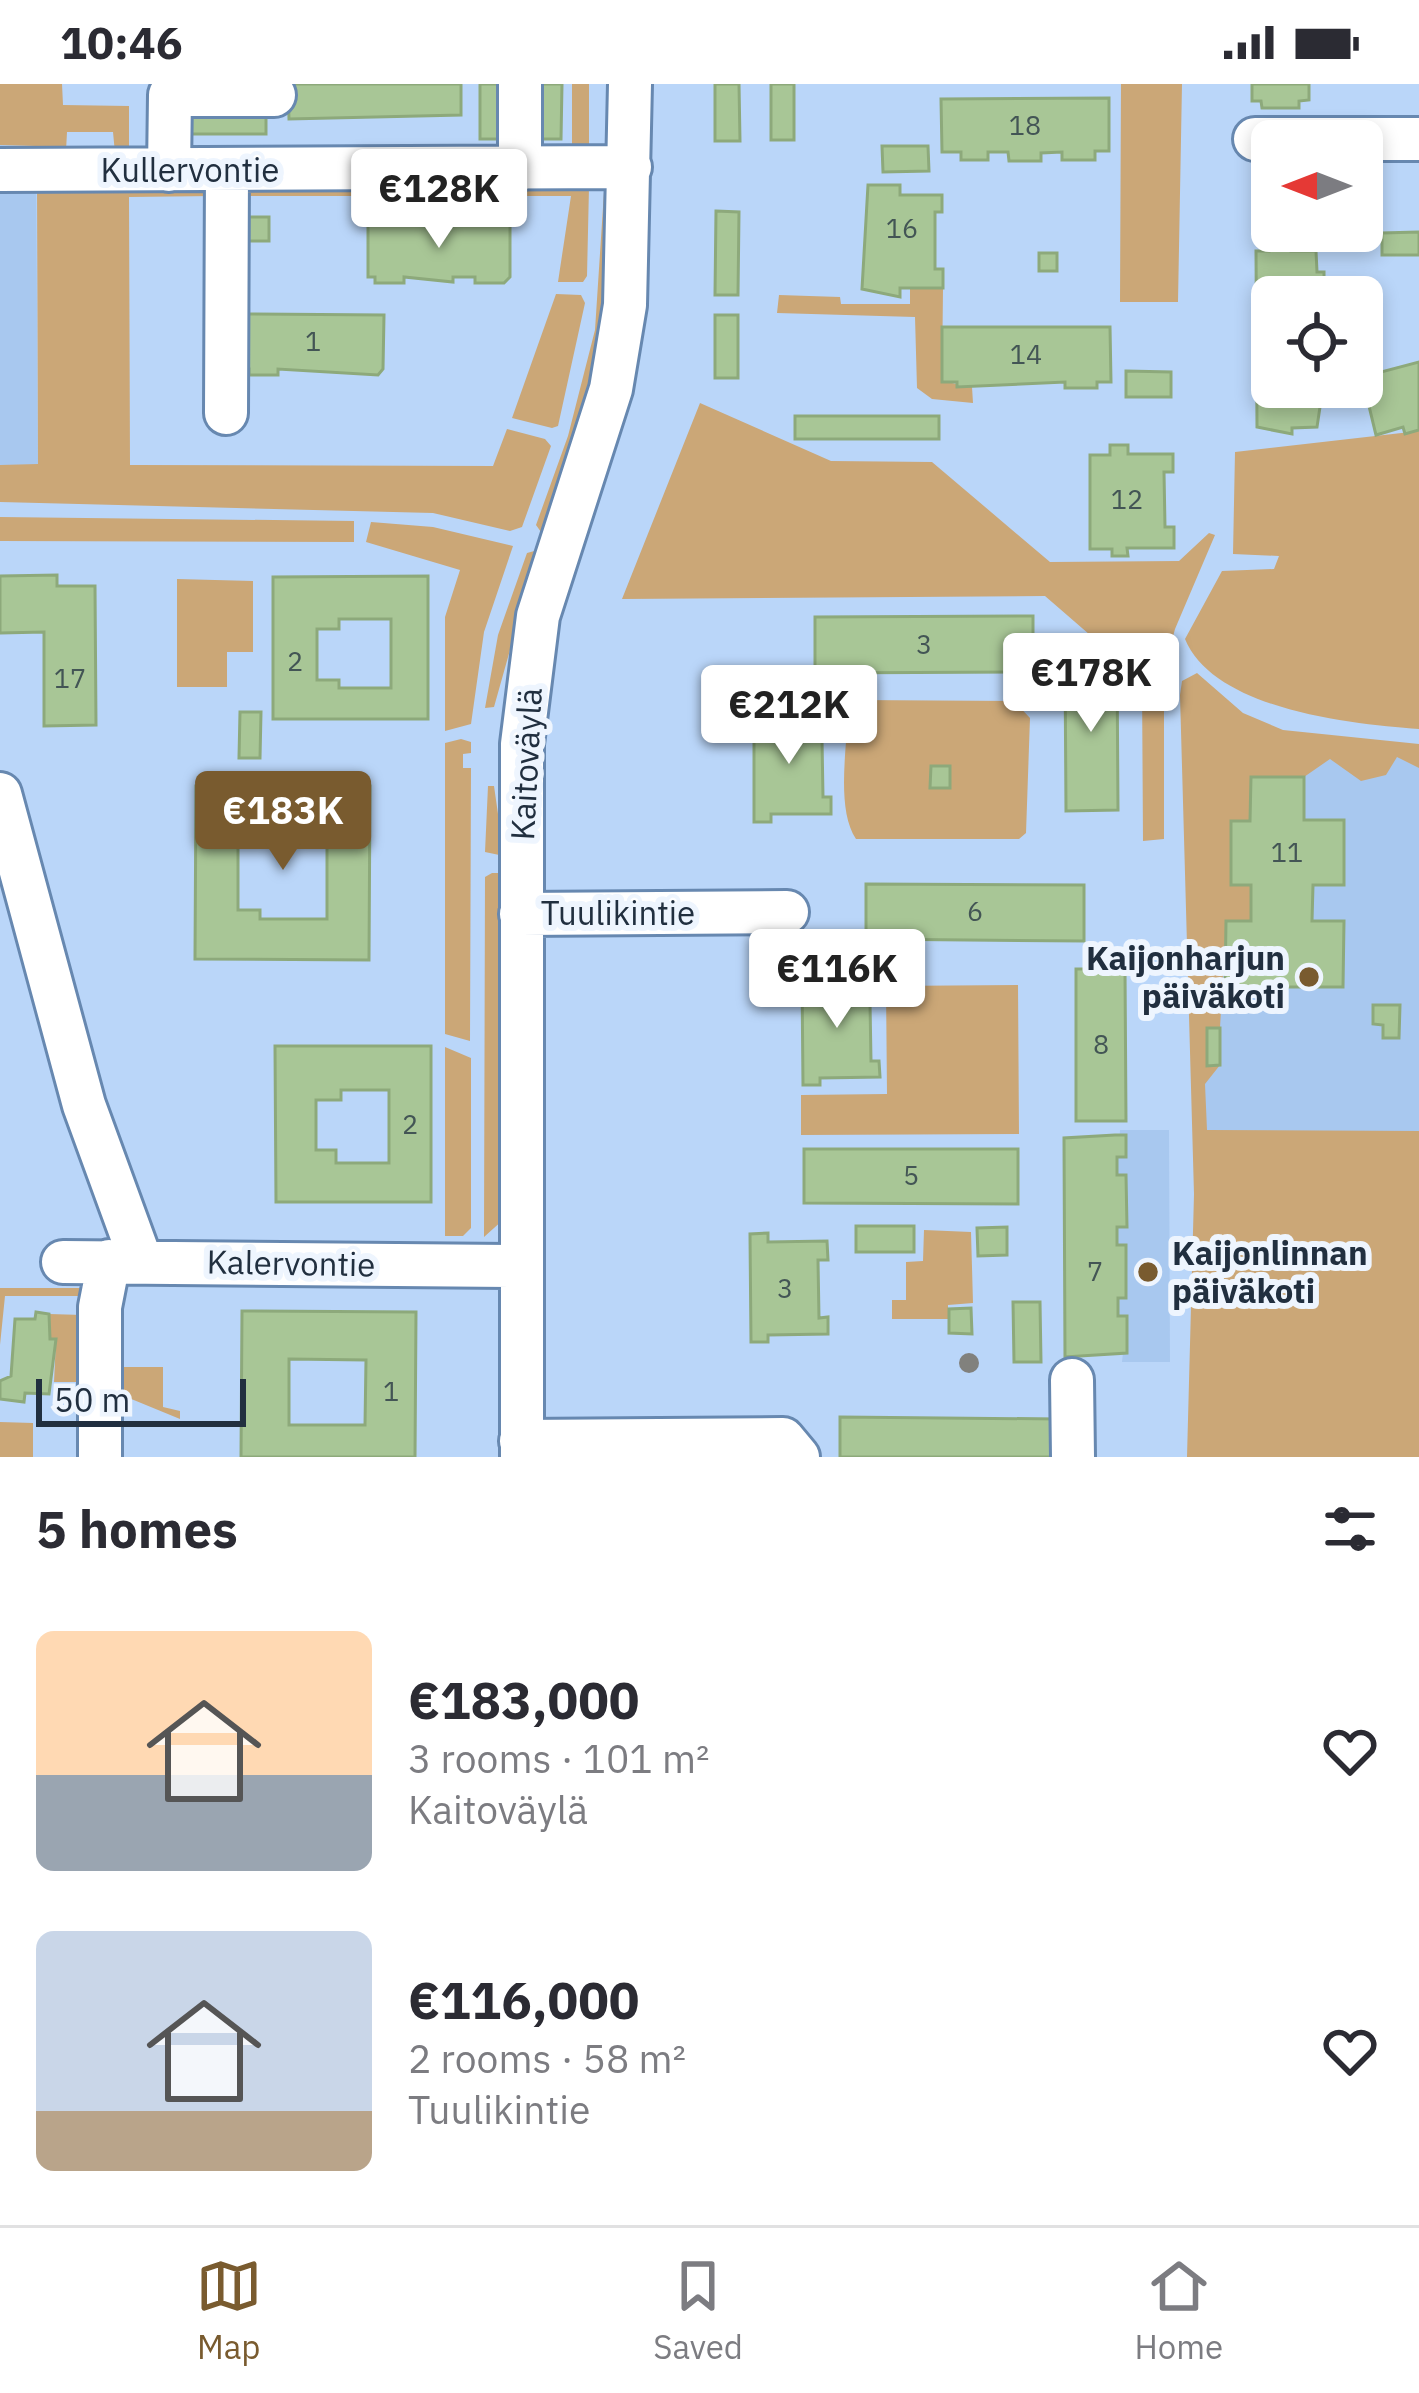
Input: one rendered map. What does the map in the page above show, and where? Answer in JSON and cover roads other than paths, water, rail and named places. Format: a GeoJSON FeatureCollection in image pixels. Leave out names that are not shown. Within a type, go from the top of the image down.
{"type":"FeatureCollection","features":[{"type":"Feature","properties":{"kind":"street"},"geometry":{"type":"LineString","coordinates":[[520,84],[520,169]]}},
{"type":"Feature","properties":{"kind":"street","name":"Kaitoväylä"},"geometry":{"type":"LineString","coordinates":[[522,1449],[522,744],[538,616],[611,389],[625,305],[629,84]]}},
{"type":"Feature","properties":{"kind":"street"},"geometry":{"type":"LineString","coordinates":[[169,170],[170,95],[274,95]]}},
{"type":"Feature","properties":{"kind":"street"},"geometry":{"type":"LineString","coordinates":[[1383,140],[1419,140]]}},
{"type":"Feature","properties":{"kind":"street","name":"Kullervontie"},"geometry":{"type":"LineString","coordinates":[[19,170],[630,167]]}},
{"type":"Feature","properties":{"kind":"street"},"geometry":{"type":"LineString","coordinates":[[226,413],[227,170]]}},
{"type":"Feature","properties":{"kind":"street"},"geometry":{"type":"LineString","coordinates":[[0,794],[125,1262],[100,1306],[100,1457]]}},
{"type":"Feature","properties":{"kind":"street","name":"Tuulikintie"},"geometry":{"type":"LineString","coordinates":[[520,914],[787,912]]}},
{"type":"Feature","properties":{"kind":"street","name":"Kalervontie"},"geometry":{"type":"LineString","coordinates":[[63,1262],[520,1266]]}},
{"type":"Feature","properties":{"kind":"street"},"geometry":{"type":"LineString","coordinates":[[1072,1380],[1073,1457]]}},
{"type":"Feature","properties":{"kind":"street"},"geometry":{"type":"LineString","coordinates":[[522,1449],[790,1448]]}},
{"type":"Feature","properties":{"kind":"place","name":"Kaijonharjun päiväkoti"},"geometry":{"type":"Point","coordinates":[1309,977]}},
{"type":"Feature","properties":{"kind":"place","name":"Kaijonlinnan päiväkoti"},"geometry":{"type":"Point","coordinates":[1148,1272]}}]}
